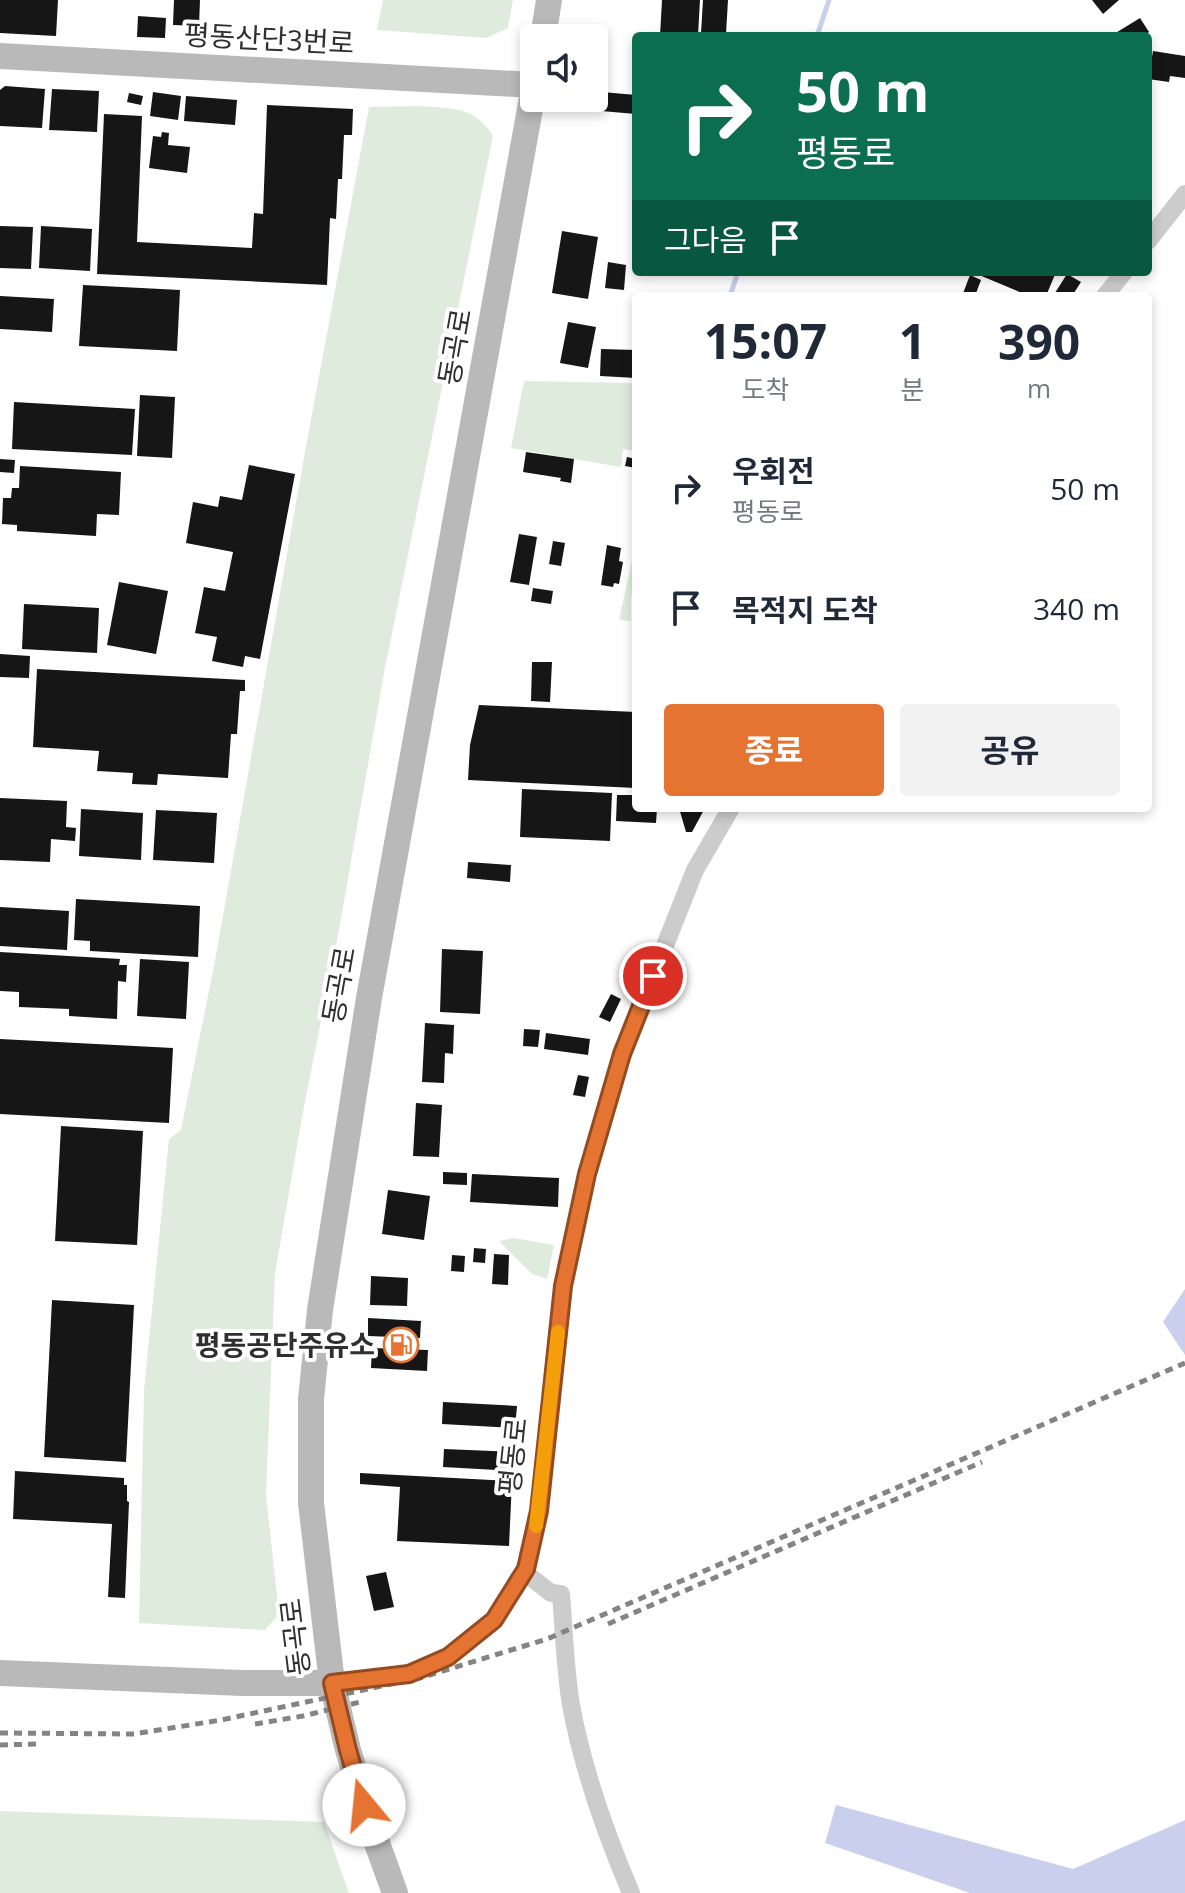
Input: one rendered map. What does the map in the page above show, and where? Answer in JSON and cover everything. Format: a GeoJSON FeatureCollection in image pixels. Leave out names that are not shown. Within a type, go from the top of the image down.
{"type":"FeatureCollection","features":[{"type":"Feature","properties":{"kind":"main road"},"geometry":{"type":"LineString","coordinates":[[545,24],[549,0]]}},
{"type":"Feature","properties":{"kind":"main road","name":"평동산단3번로"},"geometry":{"type":"LineString","coordinates":[[0,56],[520,85]]}},
{"type":"Feature","properties":{"kind":"main road","name":"동곡로"},"geometry":{"type":"LineString","coordinates":[[395,1893],[348,1750],[332,1683],[311,1503],[311,1399],[320,1310],[369,998],[529,112]]}},
{"type":"Feature","properties":{"kind":"main road","name":"평동로"},"geometry":{"type":"LineString","coordinates":[[0,1673],[242,1683],[332,1683]]}},
{"type":"Feature","properties":{"kind":"street"},"geometry":{"type":"LineString","coordinates":[[1152,236],[1185,194]]}},
{"type":"Feature","properties":{"kind":"street"},"geometry":{"type":"LineString","coordinates":[[1108,292],[1121,276]]}},
{"type":"Feature","properties":{"kind":"street","name":"평동로"},"geometry":{"type":"LineString","coordinates":[[332,1683],[409,1674],[448,1657],[494,1620],[524,1572],[539,1511],[563,1286],[587,1174],[622,1054],[695,870],[729,812]]}},
{"type":"Feature","properties":{"kind":"street"},"geometry":{"type":"LineString","coordinates":[[524,1572],[551,1593],[561,1594],[571,1703],[580,1743],[606,1833],[631,1893]]}},
{"type":"Feature","properties":{"kind":"green space"},"geometry":{"type":"Polygon","coordinates":[[[383,0],[513,0],[508,28],[486,38],[377,30],[383,0]]]}},
{"type":"Feature","properties":{"kind":"green space"},"geometry":{"type":"Polygon","coordinates":[[[422,106],[471,114],[493,136],[384,673],[275,1273],[266,1495],[279,1614],[265,1630],[139,1623],[144,1390],[169,1139],[181,1130],[215,961],[369,107],[422,106]]]}},
{"type":"Feature","properties":{"kind":"green space"},"geometry":{"type":"Polygon","coordinates":[[[524,381],[632,383],[632,450],[623,449],[621,467],[511,448],[524,381]]]}},
{"type":"Feature","properties":{"kind":"green space"},"geometry":{"type":"Polygon","coordinates":[[[632,560],[631,621],[619,620],[632,560]]]}},
{"type":"Feature","properties":{"kind":"green space"},"geometry":{"type":"Polygon","coordinates":[[[514,1238],[554,1245],[547,1279],[532,1274],[499,1241],[514,1238]]]}},
{"type":"Feature","properties":{"kind":"green space"},"geometry":{"type":"Polygon","coordinates":[[[0,1811],[324,1822],[349,1893],[0,1893],[0,1811]]]}},
{"type":"Feature","properties":{"kind":"water"},"geometry":{"type":"Polygon","coordinates":[[[1185,1289],[1185,1355],[1163,1322],[1185,1289]]]}},
{"type":"Feature","properties":{"kind":"water"},"geometry":{"type":"Polygon","coordinates":[[[836,1805],[1073,1869],[1185,1820],[1185,1893],[970,1893],[825,1843],[836,1805]]]}},
{"type":"Feature","properties":{"kind":"building"},"geometry":{"type":"Polygon","coordinates":[[[0,0],[58,0],[56,36],[0,33],[0,0]]]}},
{"type":"Feature","properties":{"kind":"building"},"geometry":{"type":"Polygon","coordinates":[[[174,0],[200,0],[199,26],[173,25],[174,0]]]}},
{"type":"Feature","properties":{"kind":"building"},"geometry":{"type":"Polygon","coordinates":[[[662,0],[700,0],[698,32],[660,32],[662,0]]]}},
{"type":"Feature","properties":{"kind":"building"},"geometry":{"type":"Polygon","coordinates":[[[703,0],[728,0],[726,32],[701,32],[703,0]]]}},
{"type":"Feature","properties":{"kind":"building"},"geometry":{"type":"Polygon","coordinates":[[[1092,0],[1119,0],[1103,14],[1092,0]]]}},
{"type":"Feature","properties":{"kind":"building"},"geometry":{"type":"Polygon","coordinates":[[[138,16],[166,18],[165,38],[137,37],[138,16]]]}},
{"type":"Feature","properties":{"kind":"building"},"geometry":{"type":"Polygon","coordinates":[[[1140,18],[1149,32],[1117,32],[1140,18]]]}},
{"type":"Feature","properties":{"kind":"building"},"geometry":{"type":"Polygon","coordinates":[[[1153,51],[1185,56],[1185,78],[1170,76],[1169,82],[1152,80],[1153,51]]]}},
{"type":"Feature","properties":{"kind":"building"},"geometry":{"type":"Polygon","coordinates":[[[5,86],[45,89],[42,128],[0,126],[0,90],[5,86]]]}},
{"type":"Feature","properties":{"kind":"building"},"geometry":{"type":"Polygon","coordinates":[[[52,89],[99,91],[97,132],[49,130],[52,89]]]}},
{"type":"Feature","properties":{"kind":"building"},"geometry":{"type":"Polygon","coordinates":[[[153,92],[181,96],[178,120],[150,116],[153,92]]]}},
{"type":"Feature","properties":{"kind":"building"},"geometry":{"type":"Polygon","coordinates":[[[129,93],[143,96],[141,105],[127,102],[129,93]]]}},
{"type":"Feature","properties":{"kind":"building"},"geometry":{"type":"Polygon","coordinates":[[[608,93],[632,95],[632,114],[608,112],[608,93]]]}},
{"type":"Feature","properties":{"kind":"building"},"geometry":{"type":"Polygon","coordinates":[[[186,96],[237,100],[235,125],[184,121],[186,96]]]}},
{"type":"Feature","properties":{"kind":"building"},"geometry":{"type":"Polygon","coordinates":[[[267,105],[353,109],[352,135],[344,135],[336,219],[330,218],[327,285],[97,274],[104,114],[142,116],[137,242],[252,248],[254,213],[263,214],[267,105]]]}},
{"type":"Feature","properties":{"kind":"building"},"geometry":{"type":"Polygon","coordinates":[[[162,132],[169,133],[168,145],[190,147],[187,173],[149,168],[153,136],[161,137],[162,132]]]}},
{"type":"Feature","properties":{"kind":"building"},"geometry":{"type":"Polygon","coordinates":[[[0,226],[33,227],[31,269],[0,268],[0,226]]]}},
{"type":"Feature","properties":{"kind":"building"},"geometry":{"type":"Polygon","coordinates":[[[41,226],[92,229],[90,271],[39,268],[41,226]]]}},
{"type":"Feature","properties":{"kind":"building"},"geometry":{"type":"Polygon","coordinates":[[[562,231],[598,237],[588,299],[552,293],[562,231]]]}},
{"type":"Feature","properties":{"kind":"building"},"geometry":{"type":"Polygon","coordinates":[[[608,262],[626,265],[624,290],[605,288],[608,262]]]}},
{"type":"Feature","properties":{"kind":"building"},"geometry":{"type":"Polygon","coordinates":[[[970,276],[981,280],[976,292],[964,292],[970,276]]]}},
{"type":"Feature","properties":{"kind":"building"},"geometry":{"type":"Polygon","coordinates":[[[982,276],[1054,276],[1048,292],[1020,292],[982,276]]]}},
{"type":"Feature","properties":{"kind":"building"},"geometry":{"type":"Polygon","coordinates":[[[1066,276],[1081,282],[1075,292],[1056,292],[1066,276]]]}},
{"type":"Feature","properties":{"kind":"building"},"geometry":{"type":"Polygon","coordinates":[[[83,285],[180,290],[177,351],[79,346],[83,285]]]}},
{"type":"Feature","properties":{"kind":"building"},"geometry":{"type":"Polygon","coordinates":[[[0,296],[54,299],[52,332],[0,329],[0,296]]]}},
{"type":"Feature","properties":{"kind":"building"},"geometry":{"type":"Polygon","coordinates":[[[568,322],[596,327],[588,368],[560,363],[568,322]]]}},
{"type":"Feature","properties":{"kind":"building"},"geometry":{"type":"Polygon","coordinates":[[[601,349],[632,350],[632,378],[600,376],[601,349]]]}},
{"type":"Feature","properties":{"kind":"building"},"geometry":{"type":"Polygon","coordinates":[[[140,395],[175,397],[172,458],[137,456],[140,395]]]}},
{"type":"Feature","properties":{"kind":"building"},"geometry":{"type":"Polygon","coordinates":[[[14,402],[135,409],[132,455],[12,449],[14,402]]]}},
{"type":"Feature","properties":{"kind":"building"},"geometry":{"type":"Polygon","coordinates":[[[526,452],[574,459],[571,483],[560,481],[561,478],[523,472],[526,452]]]}},
{"type":"Feature","properties":{"kind":"building"},"geometry":{"type":"Polygon","coordinates":[[[627,457],[632,458],[632,467],[625,466],[627,457]]]}},
{"type":"Feature","properties":{"kind":"building"},"geometry":{"type":"Polygon","coordinates":[[[0,459],[15,460],[14,473],[0,472],[0,459]]]}},
{"type":"Feature","properties":{"kind":"building"},"geometry":{"type":"Polygon","coordinates":[[[249,465],[295,474],[260,659],[245,656],[243,667],[212,661],[217,637],[195,633],[204,587],[225,591],[233,552],[186,543],[193,502],[218,507],[220,496],[242,500],[249,465]]]}},
{"type":"Feature","properties":{"kind":"building"},"geometry":{"type":"Polygon","coordinates":[[[20,466],[121,472],[119,515],[97,514],[96,536],[17,531],[17,525],[2,524],[3,498],[11,498],[12,488],[19,488],[20,466]]]}},
{"type":"Feature","properties":{"kind":"building"},"geometry":{"type":"Polygon","coordinates":[[[519,534],[537,537],[529,585],[510,582],[519,534]]]}},
{"type":"Feature","properties":{"kind":"building"},"geometry":{"type":"Polygon","coordinates":[[[553,541],[565,543],[561,566],[549,564],[553,541]]]}},
{"type":"Feature","properties":{"kind":"building"},"geometry":{"type":"Polygon","coordinates":[[[607,545],[621,548],[619,561],[623,562],[619,584],[614,583],[613,587],[601,585],[607,545]]]}},
{"type":"Feature","properties":{"kind":"building"},"geometry":{"type":"Polygon","coordinates":[[[119,582],[168,591],[156,654],[107,645],[119,582]]]}},
{"type":"Feature","properties":{"kind":"building"},"geometry":{"type":"Polygon","coordinates":[[[533,588],[553,591],[551,604],[531,601],[533,588]]]}},
{"type":"Feature","properties":{"kind":"building"},"geometry":{"type":"Polygon","coordinates":[[[24,604],[99,608],[97,653],[22,649],[24,604]]]}},
{"type":"Feature","properties":{"kind":"building"},"geometry":{"type":"Polygon","coordinates":[[[0,654],[30,656],[29,678],[0,677],[0,654]]]}},
{"type":"Feature","properties":{"kind":"building"},"geometry":{"type":"Polygon","coordinates":[[[532,662],[552,662],[550,702],[531,701],[532,662]]]}},
{"type":"Feature","properties":{"kind":"building"},"geometry":{"type":"Polygon","coordinates":[[[37,669],[245,680],[245,691],[240,691],[237,734],[231,734],[228,778],[158,774],[157,785],[132,784],[133,773],[97,771],[99,751],[33,747],[37,669]]]}},
{"type":"Feature","properties":{"kind":"building"},"geometry":{"type":"Polygon","coordinates":[[[479,705],[632,712],[632,788],[468,780],[470,745],[479,705]]]}},
{"type":"Feature","properties":{"kind":"building"},"geometry":{"type":"Polygon","coordinates":[[[522,789],[612,793],[610,841],[520,837],[522,789]]]}},
{"type":"Feature","properties":{"kind":"building"},"geometry":{"type":"Polygon","coordinates":[[[617,795],[632,795],[632,812],[657,812],[656,823],[616,821],[617,795]]]}},
{"type":"Feature","properties":{"kind":"building"},"geometry":{"type":"Polygon","coordinates":[[[0,798],[67,801],[66,827],[76,828],[75,841],[51,839],[50,862],[0,860],[0,798]]]}},
{"type":"Feature","properties":{"kind":"building"},"geometry":{"type":"Polygon","coordinates":[[[81,809],[143,813],[141,860],[79,856],[81,809]]]}},
{"type":"Feature","properties":{"kind":"building"},"geometry":{"type":"Polygon","coordinates":[[[156,810],[217,813],[214,863],[153,860],[156,810]]]}},
{"type":"Feature","properties":{"kind":"building"},"geometry":{"type":"Polygon","coordinates":[[[680,812],[703,812],[692,832],[686,832],[680,812]]]}},
{"type":"Feature","properties":{"kind":"building"},"geometry":{"type":"Polygon","coordinates":[[[468,862],[511,865],[510,882],[467,878],[468,862]]]}},
{"type":"Feature","properties":{"kind":"building"},"geometry":{"type":"Polygon","coordinates":[[[76,899],[200,906],[198,957],[90,951],[90,941],[74,940],[76,899]]]}},
{"type":"Feature","properties":{"kind":"building"},"geometry":{"type":"Polygon","coordinates":[[[0,907],[69,911],[67,950],[0,946],[0,907]]]}},
{"type":"Feature","properties":{"kind":"building"},"geometry":{"type":"Polygon","coordinates":[[[442,949],[483,951],[480,1014],[440,1012],[442,949]]]}},
{"type":"Feature","properties":{"kind":"building"},"geometry":{"type":"Polygon","coordinates":[[[0,952],[120,959],[119,965],[127,965],[126,982],[118,981],[117,1019],[69,1016],[69,1009],[19,1007],[19,992],[0,991],[0,952]]]}},
{"type":"Feature","properties":{"kind":"building"},"geometry":{"type":"Polygon","coordinates":[[[140,959],[189,962],[186,1019],[137,1016],[140,959]]]}},
{"type":"Feature","properties":{"kind":"building"},"geometry":{"type":"Polygon","coordinates":[[[611,994],[621,999],[610,1022],[599,1017],[611,994]]]}},
{"type":"Feature","properties":{"kind":"building"},"geometry":{"type":"Polygon","coordinates":[[[425,1023],[454,1025],[453,1054],[445,1053],[444,1083],[422,1082],[425,1023]]]}},
{"type":"Feature","properties":{"kind":"building"},"geometry":{"type":"Polygon","coordinates":[[[524,1029],[540,1030],[538,1047],[523,1046],[524,1029]]]}},
{"type":"Feature","properties":{"kind":"building"},"geometry":{"type":"Polygon","coordinates":[[[546,1033],[590,1039],[588,1055],[544,1049],[546,1033]]]}},
{"type":"Feature","properties":{"kind":"building"},"geometry":{"type":"Polygon","coordinates":[[[0,1039],[173,1048],[169,1123],[0,1114],[0,1039]]]}},
{"type":"Feature","properties":{"kind":"building"},"geometry":{"type":"Polygon","coordinates":[[[578,1075],[589,1077],[585,1097],[573,1095],[578,1075]]]}},
{"type":"Feature","properties":{"kind":"building"},"geometry":{"type":"Polygon","coordinates":[[[416,1103],[442,1105],[439,1157],[413,1156],[416,1103]]]}},
{"type":"Feature","properties":{"kind":"building"},"geometry":{"type":"Polygon","coordinates":[[[61,1126],[143,1131],[137,1245],[55,1241],[61,1126]]]}},
{"type":"Feature","properties":{"kind":"building"},"geometry":{"type":"Polygon","coordinates":[[[443,1172],[467,1173],[467,1185],[443,1184],[443,1172]]]}},
{"type":"Feature","properties":{"kind":"building"},"geometry":{"type":"Polygon","coordinates":[[[472,1174],[559,1178],[558,1207],[470,1202],[472,1174]]]}},
{"type":"Feature","properties":{"kind":"building"},"geometry":{"type":"Polygon","coordinates":[[[388,1190],[430,1196],[424,1240],[382,1234],[388,1190]]]}},
{"type":"Feature","properties":{"kind":"building"},"geometry":{"type":"Polygon","coordinates":[[[474,1248],[486,1249],[485,1263],[473,1262],[474,1248]]]}},
{"type":"Feature","properties":{"kind":"building"},"geometry":{"type":"Polygon","coordinates":[[[494,1254],[509,1255],[508,1285],[492,1284],[494,1254]]]}},
{"type":"Feature","properties":{"kind":"building"},"geometry":{"type":"Polygon","coordinates":[[[452,1255],[465,1256],[464,1272],[451,1271],[452,1255]]]}},
{"type":"Feature","properties":{"kind":"building"},"geometry":{"type":"Polygon","coordinates":[[[371,1276],[408,1278],[407,1306],[370,1305],[371,1276]]]}},
{"type":"Feature","properties":{"kind":"building"},"geometry":{"type":"Polygon","coordinates":[[[52,1300],[134,1305],[126,1462],[44,1457],[52,1300]]]}},
{"type":"Feature","properties":{"kind":"building"},"geometry":{"type":"Polygon","coordinates":[[[368,1318],[421,1321],[420,1338],[368,1336],[368,1318]]]}},
{"type":"Feature","properties":{"kind":"building"},"geometry":{"type":"Polygon","coordinates":[[[372,1348],[428,1350],[427,1371],[371,1368],[372,1348]]]}},
{"type":"Feature","properties":{"kind":"building"},"geometry":{"type":"Polygon","coordinates":[[[443,1402],[517,1406],[515,1428],[442,1424],[443,1402]]]}},
{"type":"Feature","properties":{"kind":"building"},"geometry":{"type":"Polygon","coordinates":[[[444,1449],[517,1452],[516,1471],[443,1467],[444,1449]]]}},
{"type":"Feature","properties":{"kind":"building"},"geometry":{"type":"Polygon","coordinates":[[[15,1471],[124,1478],[129,1502],[125,1598],[108,1597],[112,1524],[13,1519],[15,1471]]]}},
{"type":"Feature","properties":{"kind":"building"},"geometry":{"type":"Polygon","coordinates":[[[360,1473],[512,1481],[509,1546],[397,1541],[400,1487],[360,1484],[360,1473]]]}},
{"type":"Feature","properties":{"kind":"building"},"geometry":{"type":"Polygon","coordinates":[[[386,1572],[394,1607],[374,1611],[366,1576],[386,1572]]]}},
{"type":"Feature","properties":{"kind":"waterway"},"geometry":{"type":"LineString","coordinates":[[818,32],[829,0]]}},
{"type":"Feature","properties":{"kind":"waterway"},"geometry":{"type":"LineString","coordinates":[[731,292],[737,276]]}},
{"type":"Feature","properties":{"kind":"railway"},"geometry":{"type":"LineString","coordinates":[[0,1733],[134,1734],[221,1720],[420,1678],[547,1639],[1185,1363]]}},
{"type":"Feature","properties":{"kind":"railway"},"geometry":{"type":"LineString","coordinates":[[608,1624],[982,1462]]}},
{"type":"Feature","properties":{"kind":"railway"},"geometry":{"type":"LineString","coordinates":[[255,1724],[360,1702]]}},
{"type":"Feature","properties":{"kind":"railway"},"geometry":{"type":"LineString","coordinates":[[0,1745],[36,1744]]}},
{"type":"Feature","properties":{"kind":"slow traffic"},"geometry":{"type":"LineString","coordinates":[[536,1526],[558,1332]]}},
{"type":"Feature","properties":{"kind":"place","name":"평동공단주유소"},"geometry":{"type":"Point","coordinates":[401,1345]}},
{"type":"Feature","properties":{"kind":"route"},"geometry":{"type":"LineString","coordinates":[[364,1805],[332,1683],[409,1674],[448,1657],[494,1620],[526,1569],[539,1511],[563,1286],[587,1174],[622,1054],[653,976]]}}]}
